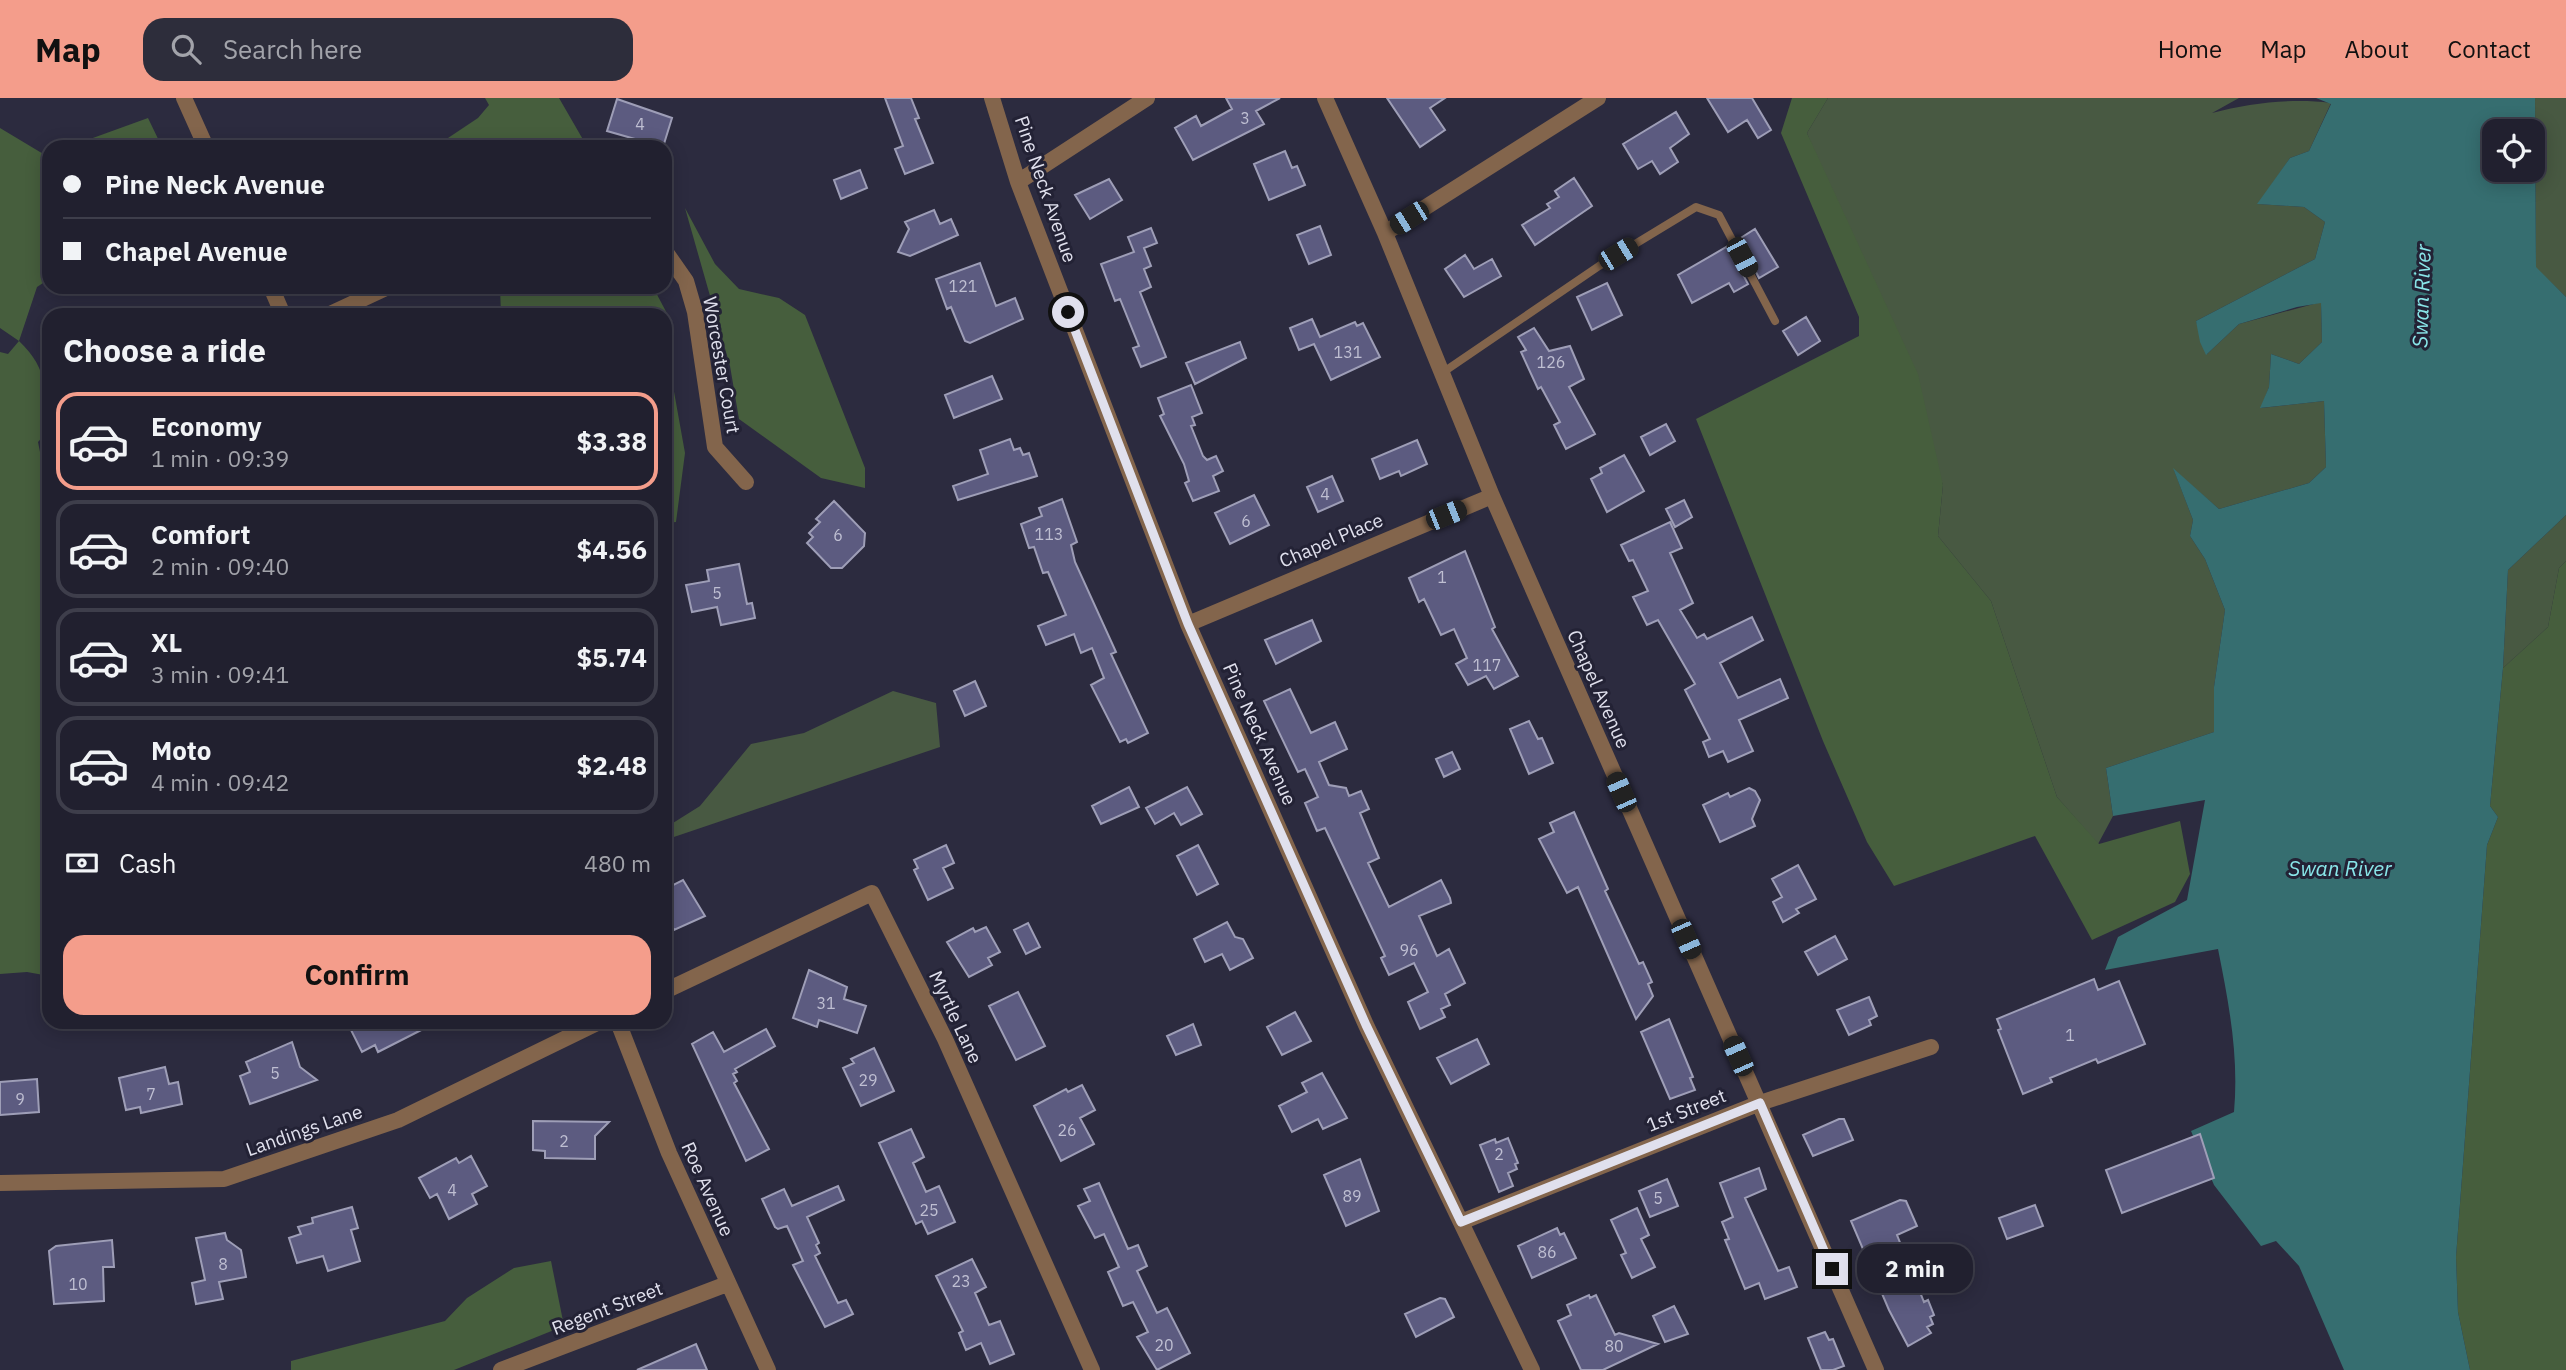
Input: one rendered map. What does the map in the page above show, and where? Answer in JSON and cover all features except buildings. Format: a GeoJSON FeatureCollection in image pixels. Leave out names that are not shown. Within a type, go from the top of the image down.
{"type":"FeatureCollection","features":[{"type":"Feature","properties":{"kind":"street"},"geometry":{"type":"LineString","coordinates":[[184,98],[203,140]]}},
{"type":"Feature","properties":{"kind":"street","name":"Pine Neck Avenue"},"geometry":{"type":"LineString","coordinates":[[992,98],[1018,181],[1188,624],[1366,1025],[1532,1370]]}},
{"type":"Feature","properties":{"kind":"street"},"geometry":{"type":"LineString","coordinates":[[1018,181],[1147,98]]}},
{"type":"Feature","properties":{"kind":"street","name":"Chapel Avenue"},"geometry":{"type":"LineString","coordinates":[[1325,98],[1385,233],[1492,496],[1876,1370]]}},
{"type":"Feature","properties":{"kind":"street"},"geometry":{"type":"LineString","coordinates":[[1385,233],[1598,98]]}},
{"type":"Feature","properties":{"kind":"street","name":"Worcester Court"},"geometry":{"type":"LineString","coordinates":[[672,262],[685,281],[695,312],[715,447],[746,482]]}},
{"type":"Feature","properties":{"kind":"street"},"geometry":{"type":"LineString","coordinates":[[343,308],[373,294]]}},
{"type":"Feature","properties":{"kind":"street","name":"Chapel Place"},"geometry":{"type":"LineString","coordinates":[[1188,624],[1492,496]]}},
{"type":"Feature","properties":{"kind":"street","name":"Myrtle Lane"},"geometry":{"type":"LineString","coordinates":[[672,988],[872,893],[944,1039],[1092,1370]]}},
{"type":"Feature","properties":{"kind":"street","name":"Landings Lane"},"geometry":{"type":"LineString","coordinates":[[0,1183],[224,1179],[398,1120],[586,1029]]}},
{"type":"Feature","properties":{"kind":"street","name":"Roe Avenue"},"geometry":{"type":"LineString","coordinates":[[621,1029],[669,1153],[768,1370]]}},
{"type":"Feature","properties":{"kind":"street","name":"1st Street"},"geometry":{"type":"LineString","coordinates":[[1461,1222],[1760,1103],[1931,1046]]}},
{"type":"Feature","properties":{"kind":"street","name":"Regent Street"},"geometry":{"type":"LineString","coordinates":[[501,1370],[727,1284]]}},
{"type":"Feature","properties":{"kind":"lane"},"geometry":{"type":"LineString","coordinates":[[1442,373],[1599,266],[1696,207],[1719,215],[1775,321]]}},
{"type":"Feature","properties":{"kind":"shaded area"},"geometry":{"type":"Polygon","coordinates":[[[485,98],[559,98],[583,140],[445,140],[478,118],[489,105],[485,98]]]}},
{"type":"Feature","properties":{"kind":"shaded area"},"geometry":{"type":"Polygon","coordinates":[[[1792,98],[1828,98],[1807,133],[1918,374],[1943,485],[1938,536],[1991,601],[2057,797],[2099,844],[2180,821],[2190,874],[2175,902],[2092,940],[2035,836],[1894,886],[1867,842],[1823,741],[1696,419],[1859,336],[1859,317],[1781,133],[1792,98]]]}},
{"type":"Feature","properties":{"kind":"shaded area"},"geometry":{"type":"Polygon","coordinates":[[[1828,98],[2239,98],[2212,113],[2272,102],[2331,103],[2309,151],[2290,158],[2258,204],[2304,207],[2325,222],[2315,259],[2196,321],[2207,354],[2239,324],[2321,302],[2322,342],[2299,364],[2271,354],[2269,387],[2261,408],[2324,401],[2326,467],[2309,483],[2219,509],[2174,470],[2193,520],[2190,536],[2205,559],[2225,610],[2214,687],[2214,732],[2106,768],[2113,816],[2098,844],[2057,797],[1991,601],[1938,536],[1943,485],[1807,133],[1828,98]]]}},
{"type":"Feature","properties":{"kind":"shaded area"},"geometry":{"type":"Polygon","coordinates":[[[2535,98],[2566,98],[2566,297],[2536,268],[2535,182],[2545,182],[2545,119],[2535,119],[2535,98]]]}},
{"type":"Feature","properties":{"kind":"shaded area"},"geometry":{"type":"Polygon","coordinates":[[[148,118],[159,140],[87,140],[148,118]]]}},
{"type":"Feature","properties":{"kind":"shaded area"},"geometry":{"type":"Polygon","coordinates":[[[0,128],[42,153],[42,284],[37,287],[19,341],[0,328],[0,128]]]}},
{"type":"Feature","properties":{"kind":"shaded area"},"geometry":{"type":"Polygon","coordinates":[[[685,208],[715,264],[739,289],[779,298],[805,315],[865,468],[865,488],[821,478],[739,419],[730,366],[685,208]]]}},
{"type":"Feature","properties":{"kind":"shaded area"},"geometry":{"type":"Polygon","coordinates":[[[500,294],[657,294],[664,308],[501,308],[500,294]]]}},
{"type":"Feature","properties":{"kind":"shaded area"},"geometry":{"type":"Polygon","coordinates":[[[19,341],[36,362],[42,375],[42,438],[38,442],[42,462],[42,975],[27,972],[0,974],[0,352],[8,354],[19,341]]]}},
{"type":"Feature","properties":{"kind":"shaded area"},"geometry":{"type":"Polygon","coordinates":[[[672,354],[673,386],[685,453],[676,522],[672,522],[672,354]]]}},
{"type":"Feature","properties":{"kind":"shaded area"},"geometry":{"type":"Polygon","coordinates":[[[2566,515],[2566,561],[2559,568],[2548,627],[2503,668],[2508,570],[2566,515]]]}},
{"type":"Feature","properties":{"kind":"shaded area"},"geometry":{"type":"Polygon","coordinates":[[[2566,561],[2566,1370],[2470,1370],[2458,1312],[2456,1257],[2487,845],[2498,817],[2490,806],[2503,668],[2548,627],[2559,568],[2566,561]]]}},
{"type":"Feature","properties":{"kind":"shaded area"},"geometry":{"type":"Polygon","coordinates":[[[893,691],[936,703],[940,747],[672,838],[672,824],[700,806],[751,744],[804,733],[893,691]]]}},
{"type":"Feature","properties":{"kind":"shaded area"},"geometry":{"type":"Polygon","coordinates":[[[551,1261],[564,1326],[454,1370],[291,1370],[291,1361],[445,1321],[467,1298],[514,1268],[551,1261]]]}},
{"type":"Feature","properties":{"kind":"water","name":"Swan River"},"geometry":{"type":"Polygon","coordinates":[[[2316,98],[2535,98],[2535,119],[2482,119],[2482,182],[2535,182],[2536,267],[2566,297],[2566,515],[2508,570],[2503,668],[2490,806],[2498,817],[2487,845],[2456,1257],[2458,1312],[2470,1370],[2344,1370],[2299,1266],[2276,1241],[2261,1246],[2214,1185],[2191,1131],[2234,1112],[2234,1050],[2218,949],[2105,970],[2118,937],[2187,900],[2205,800],[2113,816],[2106,768],[2214,732],[2214,687],[2225,610],[2205,559],[2190,536],[2193,520],[2173,468],[2219,509],[2309,483],[2326,467],[2324,401],[2260,408],[2269,387],[2271,354],[2299,364],[2322,342],[2321,303],[2239,324],[2206,355],[2196,321],[2315,259],[2325,222],[2304,207],[2257,204],[2290,158],[2309,151],[2331,104],[2316,98]]]}},
{"type":"Feature","properties":{"kind":"route"},"geometry":{"type":"LineString","coordinates":[[1068,312],[1188,624],[1366,1025],[1461,1222],[1760,1103],[1832,1269]]}}]}
